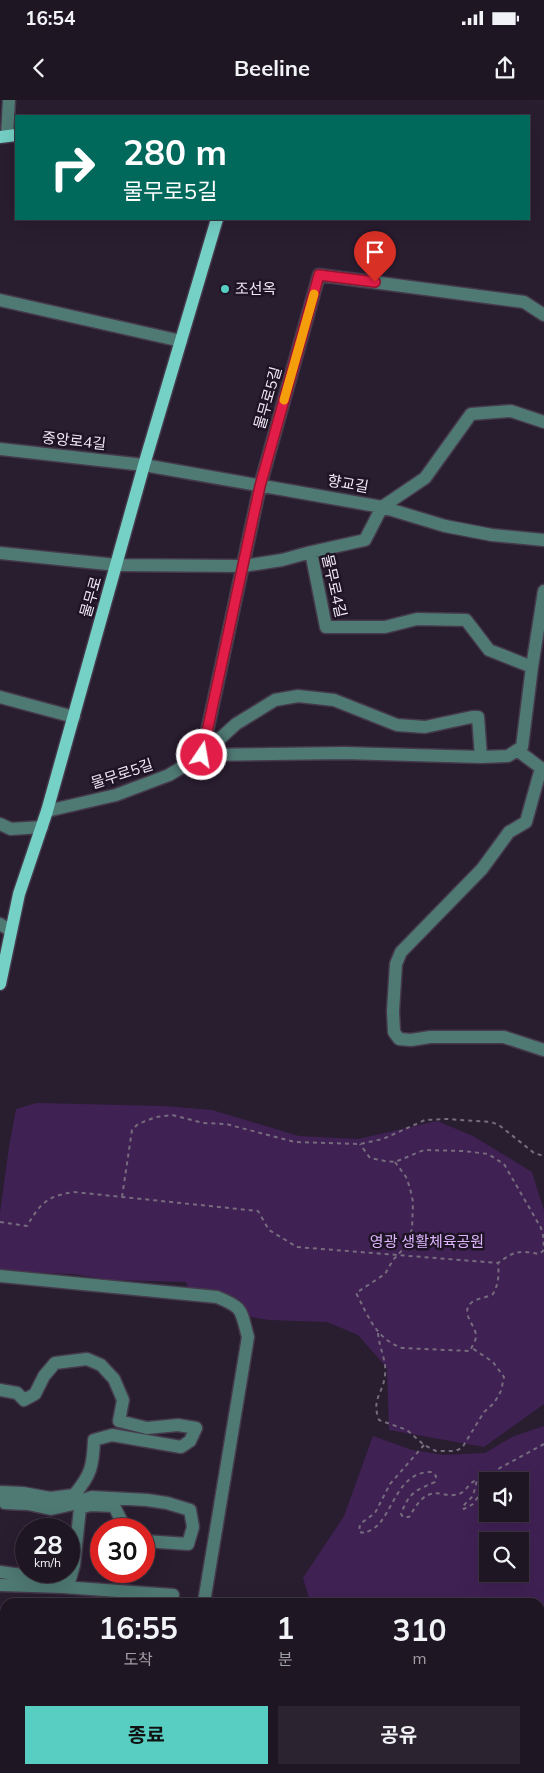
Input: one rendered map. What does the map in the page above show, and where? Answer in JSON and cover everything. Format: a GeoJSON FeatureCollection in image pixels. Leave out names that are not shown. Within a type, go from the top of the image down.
{"type":"FeatureCollection","features":[{"type":"Feature","properties":{"kind":"main road","name":"물무로"},"geometry":{"type":"LineString","coordinates":[[0,984],[6,928],[47,812],[144,465],[217,220]]}},
{"type":"Feature","properties":{"kind":"street"},"geometry":{"type":"LineString","coordinates":[[8,136],[9,100]]}},
{"type":"Feature","properties":{"kind":"street","name":"물무로5길"},"geometry":{"type":"LineString","coordinates":[[202,755],[260,486],[319,275],[524,302],[544,315]]}},
{"type":"Feature","properties":{"kind":"street"},"geometry":{"type":"LineString","coordinates":[[0,300],[181,341]]}},
{"type":"Feature","properties":{"kind":"street"},"geometry":{"type":"LineString","coordinates":[[311,552],[365,540],[382,507],[425,478],[472,414],[511,410],[544,422]]}},
{"type":"Feature","properties":{"kind":"street","name":"중앙로4길"},"geometry":{"type":"LineString","coordinates":[[0,449],[144,465]]}},
{"type":"Feature","properties":{"kind":"street","name":"향교길"},"geometry":{"type":"LineString","coordinates":[[144,465],[382,507],[445,526],[492,535],[544,540]]}},
{"type":"Feature","properties":{"kind":"street","name":"물무로4길"},"geometry":{"type":"LineString","coordinates":[[0,553],[117,565],[243,566],[282,560],[311,552],[326,627],[384,627],[417,619],[466,620],[488,650],[532,668]]}},
{"type":"Feature","properties":{"kind":"street"},"geometry":{"type":"LineString","coordinates":[[202,755],[344,753],[508,756],[522,747],[544,592]]}},
{"type":"Feature","properties":{"kind":"street","name":"물무로5길"},"geometry":{"type":"LineString","coordinates":[[47,812],[116,795],[169,775],[202,755],[236,724],[275,700],[298,696],[334,700],[397,725],[425,726],[478,717],[481,757]]}},
{"type":"Feature","properties":{"kind":"street"},"geometry":{"type":"LineString","coordinates":[[0,697],[74,717]]}},
{"type":"Feature","properties":{"kind":"street"},"geometry":{"type":"LineString","coordinates":[[518,750],[540,768],[526,822],[510,832],[482,869],[401,952],[396,964],[393,1011],[394,1032],[398,1039],[411,1040],[430,1037],[504,1037],[544,1050]]}},
{"type":"Feature","properties":{"kind":"street"},"geometry":{"type":"LineString","coordinates":[[0,824],[11,829],[42,827]]}},
{"type":"Feature","properties":{"kind":"street"},"geometry":{"type":"LineString","coordinates":[[0,1276],[216,1297],[236,1305],[241,1312],[248,1337],[205,1598]]}},
{"type":"Feature","properties":{"kind":"street"},"geometry":{"type":"LineString","coordinates":[[0,1390],[17,1393],[24,1400],[35,1394],[44,1376],[55,1363],[87,1359],[101,1365],[114,1379],[123,1400],[119,1421],[147,1428],[178,1425],[196,1428],[190,1441],[181,1447],[112,1435],[94,1440],[93,1463],[86,1481],[74,1495],[50,1498],[23,1493],[0,1492],[4,1503],[28,1504],[51,1510],[92,1497],[147,1500],[167,1503],[190,1510],[193,1527],[188,1544],[155,1542]]}},
{"type":"Feature","properties":{"kind":"street"},"geometry":{"type":"LineString","coordinates":[[0,1572],[59,1580],[70,1579],[74,1566],[80,1508],[90,1505],[114,1506],[119,1518]]}},
{"type":"Feature","properties":{"kind":"street"},"geometry":{"type":"LineString","coordinates":[[0,1585],[63,1587],[173,1595]]}},
{"type":"Feature","properties":{"kind":"path"},"geometry":{"type":"LineString","coordinates":[[122,1197],[132,1130],[138,1124],[156,1117],[172,1115],[203,1123],[226,1124],[295,1142],[360,1144],[383,1139],[424,1120],[447,1119],[491,1122],[499,1125],[534,1152],[544,1156]]}},
{"type":"Feature","properties":{"kind":"path"},"geometry":{"type":"LineString","coordinates":[[0,1222],[28,1226],[37,1208],[55,1195],[74,1192],[258,1211],[269,1230],[297,1246],[498,1263],[512,1252],[521,1251],[539,1254],[543,1251],[544,1239],[541,1228],[504,1164],[488,1154],[464,1150],[424,1150],[395,1162],[370,1158],[360,1144]]}},
{"type":"Feature","properties":{"kind":"path"},"geometry":{"type":"LineString","coordinates":[[395,1162],[406,1177],[410,1188],[413,1202],[412,1229],[406,1246],[385,1274],[356,1293],[378,1333],[394,1345],[402,1348],[470,1351],[476,1338],[475,1330],[468,1318],[468,1307],[472,1302],[494,1294],[500,1277],[498,1263]]}},
{"type":"Feature","properties":{"kind":"path"},"geometry":{"type":"LineString","coordinates":[[378,1333],[379,1346],[384,1355],[385,1376],[375,1404],[375,1411],[379,1420],[407,1430],[424,1445],[436,1451],[455,1452],[462,1448],[484,1412],[494,1403],[501,1391],[504,1377],[492,1362],[472,1348]]}},
{"type":"Feature","properties":{"kind":"path"},"geometry":{"type":"LineString","coordinates":[[496,1472],[544,1444]]}},
{"type":"Feature","properties":{"kind":"path"},"geometry":{"type":"LineString","coordinates":[[424,1445],[390,1484],[375,1513],[360,1524],[359,1532],[364,1533],[378,1525],[405,1482],[416,1475],[432,1472],[436,1476],[435,1482],[420,1488],[408,1498],[401,1514],[403,1517],[408,1516],[424,1496],[433,1492],[453,1495],[461,1494],[472,1481],[478,1480],[473,1496],[462,1507],[464,1509],[473,1504],[479,1495]]}},
{"type":"Feature","properties":{"kind":"green space","name":"영광 생활체육공원"},"geometry":{"type":"Polygon","coordinates":[[[37,1103],[163,1106],[212,1110],[299,1136],[358,1139],[437,1121],[473,1136],[532,1172],[544,1211],[544,1404],[484,1447],[389,1430],[387,1368],[358,1335],[327,1322],[269,1320],[245,1316],[239,1299],[192,1299],[186,1282],[112,1280],[74,1274],[0,1271],[0,1213],[16,1109],[37,1103]]]}},
{"type":"Feature","properties":{"kind":"green space"},"geometry":{"type":"Polygon","coordinates":[[[544,1426],[544,1598],[309,1598],[303,1578],[344,1516],[373,1436],[412,1450],[444,1455],[485,1453],[512,1437],[544,1426]]]}},
{"type":"Feature","properties":{"kind":"slow traffic"},"geometry":{"type":"LineString","coordinates":[[284,400],[314,294]]}},
{"type":"Feature","properties":{"kind":"place","name":"조선옥"},"geometry":{"type":"Point","coordinates":[225,289]}},
{"type":"Feature","properties":{"kind":"route"},"geometry":{"type":"LineString","coordinates":[[202,755],[260,486],[319,275],[375,282]]}}]}
